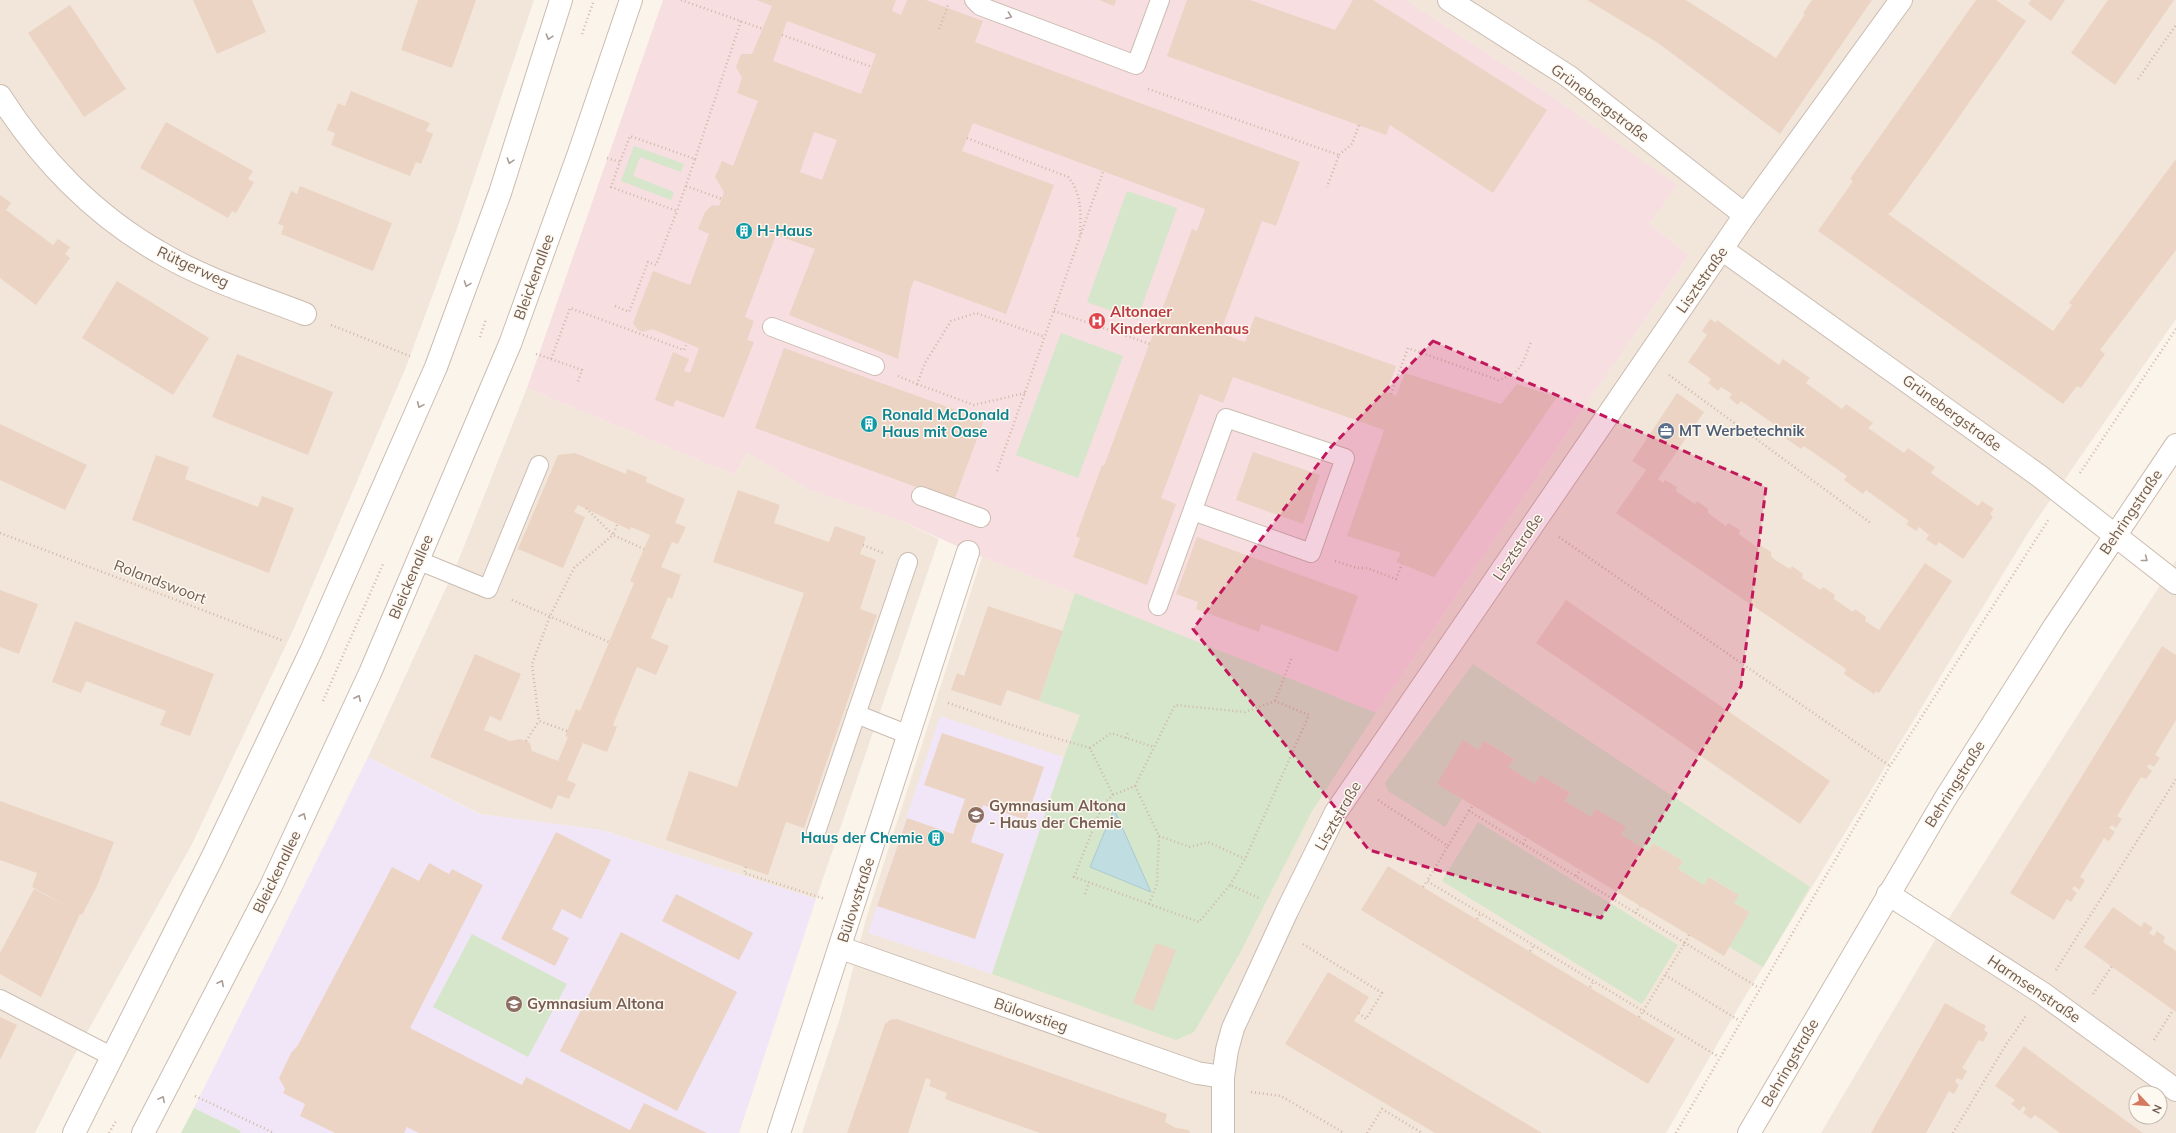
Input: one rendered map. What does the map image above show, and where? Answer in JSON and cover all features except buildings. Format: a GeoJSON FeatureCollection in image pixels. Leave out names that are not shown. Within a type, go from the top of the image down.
{"type":"FeatureCollection","features":[{"type":"Feature","properties":{"kind":"street"},"geometry":{"type":"LineString","coordinates":[[74,1133],[113,1057],[312,651],[436,367],[500,194],[561,0]]}},
{"type":"Feature","properties":{"kind":"street","name":"Bleickenallee"},"geometry":{"type":"LineString","coordinates":[[143,1133],[170,1084],[271,886],[370,673],[510,344],[579,153],[631,0]]}},
{"type":"Feature","properties":{"kind":"street","name":"Grünebergstraße"},"geometry":{"type":"LineString","coordinates":[[1449,0],[1568,76],[1745,215]]}},
{"type":"Feature","properties":{"kind":"street","name":"Lisztstraße"},"geometry":{"type":"LineString","coordinates":[[1223,1133],[1223,1077],[1227,1050],[1233,1028],[1283,920],[1336,812],[1723,250],[1745,215],[1901,0]]}},
{"type":"Feature","properties":{"kind":"street","name":"Rütgerweg"},"geometry":{"type":"LineString","coordinates":[[0,96],[32,143],[64,179],[109,218],[158,252],[196,271],[305,314]]}},
{"type":"Feature","properties":{"kind":"street","name":"Grünebergstraße"},"geometry":{"type":"LineString","coordinates":[[1723,250],[2038,475],[2176,583]]}},
{"type":"Feature","properties":{"kind":"street","name":"Behringstraße"},"geometry":{"type":"LineString","coordinates":[[1749,1133],[1888,894],[1954,786],[2115,536],[2176,446]]}},
{"type":"Feature","properties":{"kind":"street","name":"Bülowstraße"},"geometry":{"type":"LineString","coordinates":[[779,1133],[841,948],[968,552]]}},
{"type":"Feature","properties":{"kind":"street","name":"Harmsenstraße"},"geometry":{"type":"LineString","coordinates":[[1888,894],[2042,993],[2141,1063],[2176,1090]]}},
{"type":"Feature","properties":{"kind":"street","name":"Bülowstieg"},"geometry":{"type":"LineString","coordinates":[[841,948],[1197,1073],[1223,1077]]}},
{"type":"Feature","properties":{"kind":"lane"},"geometry":{"type":"LineString","coordinates":[[974,0],[980,6],[1136,65],[1160,0]]}},
{"type":"Feature","properties":{"kind":"lane"},"geometry":{"type":"LineString","coordinates":[[772,327],[875,366]]}},
{"type":"Feature","properties":{"kind":"lane"},"geometry":{"type":"LineString","coordinates":[[1158,606],[1226,418],[1345,458],[1311,553],[1193,511]]}},
{"type":"Feature","properties":{"kind":"lane"},"geometry":{"type":"LineString","coordinates":[[418,560],[488,589],[539,465]]}},
{"type":"Feature","properties":{"kind":"lane"},"geometry":{"type":"LineString","coordinates":[[921,496],[981,518]]}},
{"type":"Feature","properties":{"kind":"lane"},"geometry":{"type":"LineString","coordinates":[[816,832],[908,562]]}},
{"type":"Feature","properties":{"kind":"lane"},"geometry":{"type":"LineString","coordinates":[[856,714],[909,735]]}},
{"type":"Feature","properties":{"kind":"lane"},"geometry":{"type":"LineString","coordinates":[[0,999],[113,1057]]}},
{"type":"Feature","properties":{"kind":"path"},"geometry":{"type":"LineString","coordinates":[[681,0],[763,29]]}},
{"type":"Feature","properties":{"kind":"path"},"geometry":{"type":"LineString","coordinates":[[939,29],[950,0]]}},
{"type":"Feature","properties":{"kind":"path"},"geometry":{"type":"LineString","coordinates":[[615,306],[629,312],[648,262],[656,265],[686,186],[741,21]]}},
{"type":"Feature","properties":{"kind":"path"},"geometry":{"type":"LineString","coordinates":[[2138,79],[2176,25]]}},
{"type":"Feature","properties":{"kind":"path"},"geometry":{"type":"LineString","coordinates":[[782,35],[872,67]]}},
{"type":"Feature","properties":{"kind":"path"},"geometry":{"type":"LineString","coordinates":[[1201,108],[1339,155]]}},
{"type":"Feature","properties":{"kind":"path"},"geometry":{"type":"LineString","coordinates":[[1327,187],[1339,155],[1352,144],[1359,125]]}},
{"type":"Feature","properties":{"kind":"path"},"geometry":{"type":"LineString","coordinates":[[677,211],[611,187],[630,136],[695,159]]}},
{"type":"Feature","properties":{"kind":"path"},"geometry":{"type":"LineString","coordinates":[[968,138],[1068,177],[1074,184],[1079,200],[1081,216],[1080,239]]}},
{"type":"Feature","properties":{"kind":"path"},"geometry":{"type":"LineString","coordinates":[[604,156],[620,162]]}},
{"type":"Feature","properties":{"kind":"path"},"geometry":{"type":"LineString","coordinates":[[997,471],[1103,172]]}},
{"type":"Feature","properties":{"kind":"path"},"geometry":{"type":"LineString","coordinates":[[686,186],[722,199]]}},
{"type":"Feature","properties":{"kind":"path"},"geometry":{"type":"LineString","coordinates":[[551,359],[570,308],[684,350],[687,343]]}},
{"type":"Feature","properties":{"kind":"path"},"geometry":{"type":"LineString","coordinates":[[1054,311],[1150,344]]}},
{"type":"Feature","properties":{"kind":"path"},"geometry":{"type":"LineString","coordinates":[[918,384],[925,363],[951,321],[976,313],[1045,337]]}},
{"type":"Feature","properties":{"kind":"path"},"geometry":{"type":"LineString","coordinates":[[305,314],[436,367]]}},
{"type":"Feature","properties":{"kind":"path"},"geometry":{"type":"LineString","coordinates":[[1676,1133],[1759,988],[1890,766],[2064,496],[2176,329]]}},
{"type":"Feature","properties":{"kind":"path"},"geometry":{"type":"LineString","coordinates":[[1391,394],[1408,348],[1498,380],[1513,376],[1521,366],[1531,342]]}},
{"type":"Feature","properties":{"kind":"path"},"geometry":{"type":"LineString","coordinates":[[544,356],[582,370],[577,384]]}},
{"type":"Feature","properties":{"kind":"path"},"geometry":{"type":"LineString","coordinates":[[1647,359],[1872,524]]}},
{"type":"Feature","properties":{"kind":"path"},"geometry":{"type":"LineString","coordinates":[[875,366],[974,405],[1025,393]]}},
{"type":"Feature","properties":{"kind":"path"},"geometry":{"type":"LineString","coordinates":[[586,508],[613,535],[644,549]]}},
{"type":"Feature","properties":{"kind":"path"},"geometry":{"type":"LineString","coordinates":[[1536,521],[1890,766]]}},
{"type":"Feature","properties":{"kind":"path"},"geometry":{"type":"LineString","coordinates":[[526,741],[539,720],[532,664],[550,616],[574,568],[613,535],[617,525]]}},
{"type":"Feature","properties":{"kind":"path","name":"Rolandswoort"},"geometry":{"type":"LineString","coordinates":[[0,533],[312,651]]}},
{"type":"Feature","properties":{"kind":"path"},"geometry":{"type":"LineString","coordinates":[[1311,553],[1357,568],[1367,568],[1396,579],[1402,564]]}},
{"type":"Feature","properties":{"kind":"path"},"geometry":{"type":"LineString","coordinates":[[488,589],[609,642]]}},
{"type":"Feature","properties":{"kind":"path"},"geometry":{"type":"LineString","coordinates":[[1275,701],[1292,657]]}},
{"type":"Feature","properties":{"kind":"path"},"geometry":{"type":"LineString","coordinates":[[1275,701],[1309,715],[1245,859],[1230,885],[1199,922],[1074,877],[1103,804],[1113,795],[1135,786],[1154,748],[1175,705],[1245,712],[1275,701]]}},
{"type":"Feature","properties":{"kind":"path"},"geometry":{"type":"LineString","coordinates":[[970,710],[1021,728],[1090,748],[1113,795]]}},
{"type":"Feature","properties":{"kind":"path"},"geometry":{"type":"LineString","coordinates":[[539,720],[567,731]]}},
{"type":"Feature","properties":{"kind":"path"},"geometry":{"type":"LineString","coordinates":[[1126,738],[1128,732]]}},
{"type":"Feature","properties":{"kind":"path"},"geometry":{"type":"LineString","coordinates":[[1090,748],[1111,733],[1154,748]]}},
{"type":"Feature","properties":{"kind":"path"},"geometry":{"type":"LineString","coordinates":[[1953,1133],[2007,1044],[2042,993],[2176,779]]}},
{"type":"Feature","properties":{"kind":"path"},"geometry":{"type":"LineString","coordinates":[[1354,785],[1448,846]]}},
{"type":"Feature","properties":{"kind":"path"},"geometry":{"type":"LineString","coordinates":[[1135,786],[1159,836],[1157,884],[1149,904]]}},
{"type":"Feature","properties":{"kind":"path"},"geometry":{"type":"LineString","coordinates":[[1423,887],[1473,805]]}},
{"type":"Feature","properties":{"kind":"path"},"geometry":{"type":"LineString","coordinates":[[1469,811],[1759,988]]}},
{"type":"Feature","properties":{"kind":"path"},"geometry":{"type":"LineString","coordinates":[[1159,836],[1190,847],[1208,842],[1245,859]]}},
{"type":"Feature","properties":{"kind":"path"},"geometry":{"type":"LineString","coordinates":[[1523,844],[1526,838]]}},
{"type":"Feature","properties":{"kind":"path"},"geometry":{"type":"LineString","coordinates":[[746,867],[744,873],[854,908]]}},
{"type":"Feature","properties":{"kind":"path"},"geometry":{"type":"LineString","coordinates":[[1576,876],[1580,870]]}},
{"type":"Feature","properties":{"kind":"path"},"geometry":{"type":"LineString","coordinates":[[1427,881],[1719,1057]]}},
{"type":"Feature","properties":{"kind":"path"},"geometry":{"type":"LineString","coordinates":[[1085,894],[1089,882]]}},
{"type":"Feature","properties":{"kind":"path"},"geometry":{"type":"LineString","coordinates":[[1230,885],[1283,920],[1382,993],[1366,1019],[1359,1013]]}},
{"type":"Feature","properties":{"kind":"path"},"geometry":{"type":"LineString","coordinates":[[1635,913],[1640,906]]}},
{"type":"Feature","properties":{"kind":"path"},"geometry":{"type":"LineString","coordinates":[[1477,919],[1480,913]]}},
{"type":"Feature","properties":{"kind":"path"},"geometry":{"type":"LineString","coordinates":[[1639,1017],[1689,935]]}},
{"type":"Feature","properties":{"kind":"path"},"geometry":{"type":"LineString","coordinates":[[1530,951],[1534,945]]}},
{"type":"Feature","properties":{"kind":"path"},"geometry":{"type":"LineString","coordinates":[[2077,1018],[2112,966]]}},
{"type":"Feature","properties":{"kind":"path"},"geometry":{"type":"LineString","coordinates":[[1665,975],[1740,1021]]}},
{"type":"Feature","properties":{"kind":"path"},"geometry":{"type":"LineString","coordinates":[[1590,987],[1594,981]]}},
{"type":"Feature","properties":{"kind":"path"},"geometry":{"type":"LineString","coordinates":[[2141,1063],[2173,1010]]}},
{"type":"Feature","properties":{"kind":"path"},"geometry":{"type":"LineString","coordinates":[[1223,1077],[1241,1091],[1281,1096],[1344,1133]]}},
{"type":"Feature","properties":{"kind":"path"},"geometry":{"type":"LineString","coordinates":[[170,1084],[267,1132],[274,1133]]}},
{"type":"Feature","properties":{"kind":"path"},"geometry":{"type":"LineString","coordinates":[[1367,1133],[1382,1109],[1422,1133]]}},
{"type":"Feature","properties":{"kind":"highlighted area"},"geometry":{"type":"Polygon","coordinates":[[[1433,341],[1766,487],[1741,686],[1601,918],[1369,850],[1193,629],[1331,447],[1433,341]]]}},
{"type":"Feature","properties":{"kind":"shaded area"},"geometry":{"type":"Polygon","coordinates":[[[0,0],[534,0],[455,234],[406,367],[295,626],[192,844],[71,1061],[35,1133],[0,1133],[0,0]]]}},
{"type":"Feature","properties":{"kind":"shaded area","name":"Altonaer Kinderkrankenhaus"},"geometry":{"type":"Polygon","coordinates":[[[663,0],[1406,0],[1539,87],[1677,185],[1649,224],[1689,255],[1376,713],[982,557],[901,521],[807,489],[748,453],[734,475],[527,388],[663,0]]]}},
{"type":"Feature","properties":{"kind":"shaded area"},"geometry":{"type":"Polygon","coordinates":[[[1406,0],[2176,0],[2176,319],[2031,528],[1738,1008],[1666,1133],[802,1133],[840,1018],[866,919],[982,557],[1376,713],[1689,255],[1649,224],[1676,185],[1539,87],[1406,0]]]}},
{"type":"Feature","properties":{"kind":"shaded area"},"geometry":{"type":"Polygon","coordinates":[[[527,388],[734,475],[748,453],[807,489],[901,521],[939,539],[816,899],[602,830],[480,814],[368,757],[457,564],[527,388]]]}},
{"type":"Feature","properties":{"kind":"shaded area"},"geometry":{"type":"Polygon","coordinates":[[[2176,560],[2176,1133],[1821,1133],[1932,945],[2176,560]]]}},
{"type":"Feature","properties":{"kind":"shaded area","name":"Gymnasium Altona - Haus der Chemie"},"geometry":{"type":"Polygon","coordinates":[[[940,716],[1064,757],[992,974],[868,933],[940,716]]]}},
{"type":"Feature","properties":{"kind":"shaded area","name":"Gymnasium Altona"},"geometry":{"type":"Polygon","coordinates":[[[368,757],[479,814],[602,830],[816,899],[739,1133],[240,1133],[241,1131],[194,1108],[368,757]]]}},
{"type":"Feature","properties":{"kind":"green space"},"geometry":{"type":"Polygon","coordinates":[[[634,146],[684,164],[681,172],[640,157],[633,176],[674,192],[671,200],[621,181],[634,146]]]}},
{"type":"Feature","properties":{"kind":"green space"},"geometry":{"type":"Polygon","coordinates":[[[1127,191],[1177,208],[1137,320],[1087,302],[1127,191]]]}},
{"type":"Feature","properties":{"kind":"green space"},"geometry":{"type":"Polygon","coordinates":[[[1061,333],[1123,356],[1078,478],[1016,455],[1061,333]]]}},
{"type":"Feature","properties":{"kind":"green space"},"geometry":{"type":"Polygon","coordinates":[[[1075,593],[1376,713],[1312,811],[1240,953],[1194,1032],[1176,1040],[992,974],[1064,757],[1080,715],[1039,701],[1075,593]]]}},
{"type":"Feature","properties":{"kind":"green space"},"geometry":{"type":"Polygon","coordinates":[[[1473,664],[1810,887],[1763,967],[1729,947],[1750,912],[1734,903],[1739,895],[1710,877],[1704,885],[1678,869],[1683,861],[1653,843],[1648,851],[1621,835],[1625,827],[1591,817],[1565,801],[1570,793],[1540,775],[1535,784],[1508,767],[1513,758],[1484,741],[1478,750],[1464,741],[1438,784],[1462,799],[1445,827],[1388,791],[1385,783],[1473,664]]]}},
{"type":"Feature","properties":{"kind":"green space"},"geometry":{"type":"Polygon","coordinates":[[[1478,822],[1678,945],[1642,1004],[1442,881],[1478,822]]]}},
{"type":"Feature","properties":{"kind":"green space"},"geometry":{"type":"Polygon","coordinates":[[[472,934],[567,984],[528,1057],[433,1007],[472,934]]]}},
{"type":"Feature","properties":{"kind":"green space"},"geometry":{"type":"Polygon","coordinates":[[[194,1108],[241,1131],[240,1133],[181,1133],[194,1108]]]}},
{"type":"Feature","properties":{"kind":"water"},"geometry":{"type":"Polygon","coordinates":[[[1114,809],[1151,892],[1090,867],[1114,809]]]}},
{"type":"Feature","properties":{"kind":"place","name":"H-Haus"},"geometry":{"type":"Point","coordinates":[744,231]}},
{"type":"Feature","properties":{"kind":"place","name":"Altonaer Kinderkrankenhaus"},"geometry":{"type":"Point","coordinates":[1097,321]}},
{"type":"Feature","properties":{"kind":"place","name":"Ronald McDonald Haus mit Oase"},"geometry":{"type":"Point","coordinates":[869,424]}},
{"type":"Feature","properties":{"kind":"place","name":"MT Werbetechnik"},"geometry":{"type":"Point","coordinates":[1666,431]}},
{"type":"Feature","properties":{"kind":"place","name":"Gymnasium Altona - Haus der Chemie"},"geometry":{"type":"Point","coordinates":[976,815]}},
{"type":"Feature","properties":{"kind":"place","name":"Haus der Chemie"},"geometry":{"type":"Point","coordinates":[936,838]}},
{"type":"Feature","properties":{"kind":"place","name":"Gymnasium Altona"},"geometry":{"type":"Point","coordinates":[514,1004]}}]}
